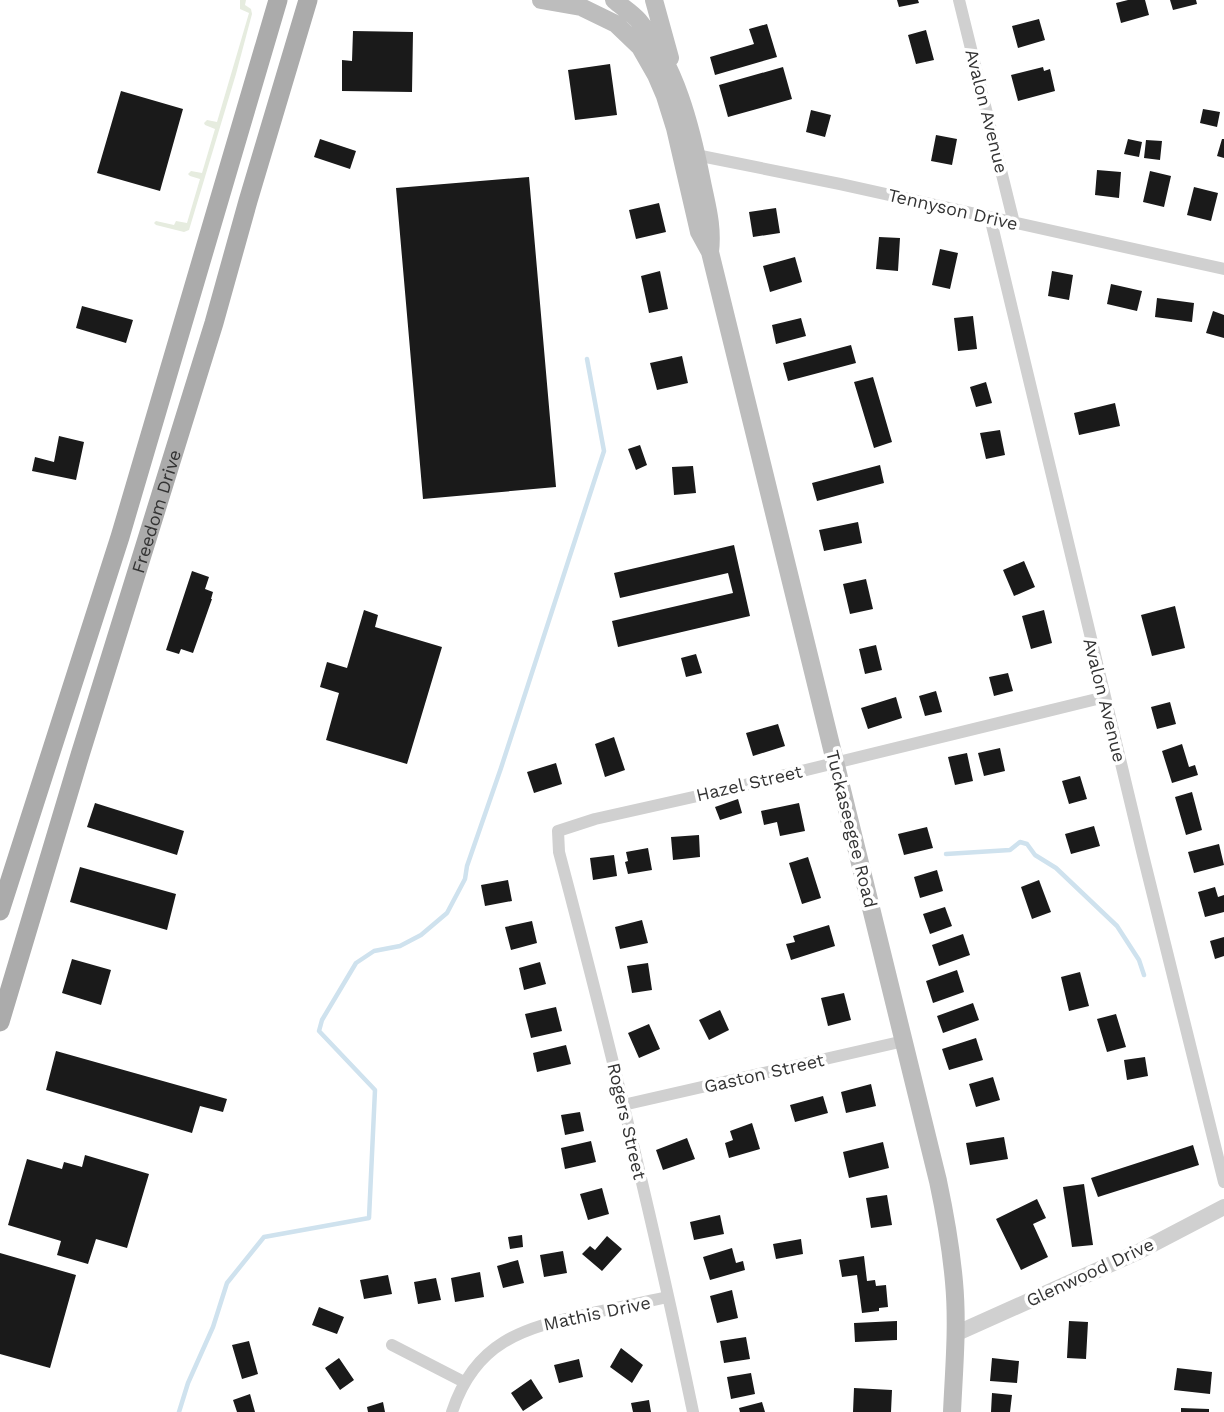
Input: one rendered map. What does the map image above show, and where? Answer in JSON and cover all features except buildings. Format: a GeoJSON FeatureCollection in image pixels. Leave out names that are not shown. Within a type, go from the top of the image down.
{"type":"FeatureCollection","features":[{"type":"Feature","properties":{"kind":"main road","name":"Freedom Drive"},"geometry":{"type":"LineString","coordinates":[[0,911],[120,537],[278,0]]}},
{"type":"Feature","properties":{"kind":"main road","name":"Freedom Drive"},"geometry":{"type":"LineString","coordinates":[[0,1022],[214,323],[309,0]]}},
{"type":"Feature","properties":{"kind":"main road","name":"Tuckaseegee Road"},"geometry":{"type":"LineString","coordinates":[[541,0],[587,10],[616,24],[640,47],[656,75],[689,154]]}},
{"type":"Feature","properties":{"kind":"main road"},"geometry":{"type":"LineString","coordinates":[[587,10],[612,0]]}},
{"type":"Feature","properties":{"kind":"main road","name":"Tuckaseegee Road"},"geometry":{"type":"LineString","coordinates":[[612,0],[637,19],[654,43],[681,98],[689,154],[712,232],[710,252],[938,1181],[954,1283],[952,1412]]}},
{"type":"Feature","properties":{"kind":"main road"},"geometry":{"type":"LineString","coordinates":[[654,0],[681,98]]}},
{"type":"Feature","properties":{"kind":"main road"},"geometry":{"type":"LineString","coordinates":[[204,249],[220,262],[213,299],[214,323]]}},
{"type":"Feature","properties":{"kind":"main road"},"geometry":{"type":"LineString","coordinates":[[53,745],[80,755]]}},
{"type":"Feature","properties":{"kind":"street","name":"Avalon Avenue"},"geometry":{"type":"LineString","coordinates":[[959,0],[1014,223]]}},
{"type":"Feature","properties":{"kind":"street","name":"Tennyson Drive"},"geometry":{"type":"LineString","coordinates":[[689,154],[1224,269]]}},
{"type":"Feature","properties":{"kind":"street","name":"Avalon Avenue"},"geometry":{"type":"LineString","coordinates":[[990,217],[1224,1182]]}},
{"type":"Feature","properties":{"kind":"street","name":"Hazel Street"},"geometry":{"type":"LineString","coordinates":[[558,831],[596,819],[1105,697]]}},
{"type":"Feature","properties":{"kind":"street","name":"Rogers Street"},"geometry":{"type":"LineString","coordinates":[[558,831],[559,852],[623,1105],[693,1412]]}},
{"type":"Feature","properties":{"kind":"street","name":"Gaston Street"},"geometry":{"type":"LineString","coordinates":[[623,1105],[904,1041]]}},
{"type":"Feature","properties":{"kind":"street","name":"Glenwood Drive"},"geometry":{"type":"LineString","coordinates":[[955,1335],[1138,1252],[1224,1207]]}},
{"type":"Feature","properties":{"kind":"street","name":"Mathis Drive"},"geometry":{"type":"LineString","coordinates":[[452,1412],[464,1382],[476,1366],[501,1343],[536,1326],[667,1297]]}},
{"type":"Feature","properties":{"kind":"street"},"geometry":{"type":"LineString","coordinates":[[392,1345],[464,1382]]}},
{"type":"Feature","properties":{"kind":"shaded area"},"geometry":{"type":"Polygon","coordinates":[[[240,0],[246,0],[245,5],[251,9],[252,14],[189,230],[184,232],[156,225],[156,221],[174,225],[176,221],[187,223],[200,179],[188,174],[191,171],[202,173],[215,129],[204,123],[207,120],[217,122],[249,13],[240,9],[240,0]]]}},
{"type":"Feature","properties":{"kind":"waterway"},"geometry":{"type":"LineString","coordinates":[[179,1412],[188,1383],[213,1327],[227,1283],[264,1237],[369,1218],[375,1090],[319,1031],[322,1020],[356,963],[374,951],[400,946],[421,935],[447,913],[465,879],[467,866],[604,451],[587,359]]}},
{"type":"Feature","properties":{"kind":"waterway"},"geometry":{"type":"LineString","coordinates":[[946,854],[1010,850],[1020,842],[1027,844],[1035,855],[1056,868],[1117,926],[1139,960],[1144,975]]}}]}
